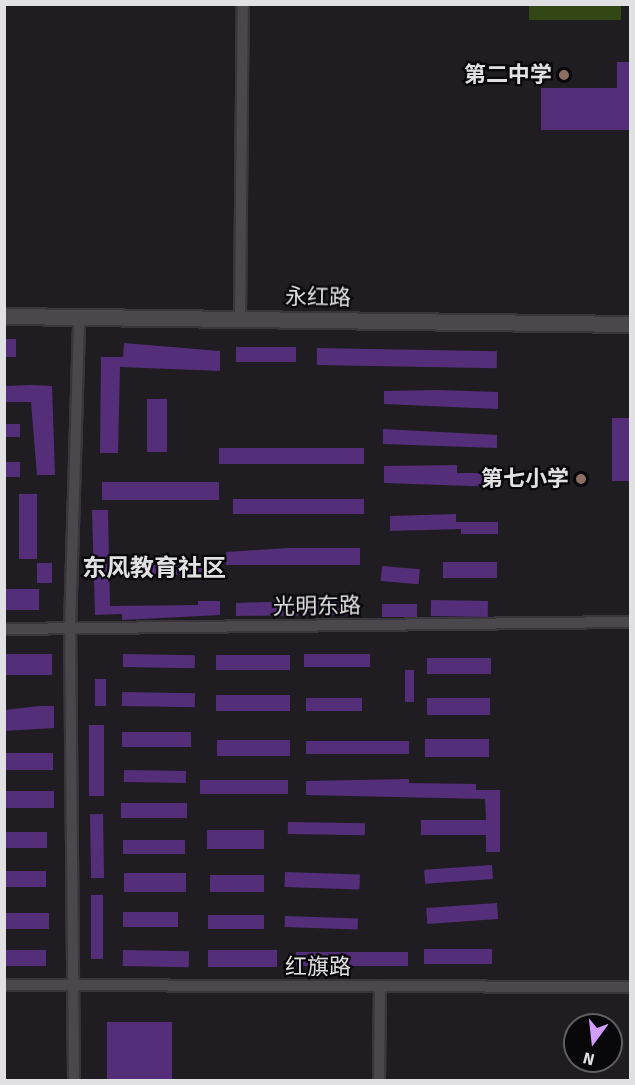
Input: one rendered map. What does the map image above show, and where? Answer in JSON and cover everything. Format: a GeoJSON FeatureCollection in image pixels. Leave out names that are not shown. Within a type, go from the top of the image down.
{"type":"FeatureCollection","features":[{"type":"Feature","properties":{"kind":"street"},"geometry":{"type":"LineString","coordinates":[[240,319],[243,4]]}},
{"type":"Feature","properties":{"kind":"street","name":"永红路"},"geometry":{"type":"LineString","coordinates":[[4,316],[630,324]]}},
{"type":"Feature","properties":{"kind":"street"},"geometry":{"type":"LineString","coordinates":[[74,1080],[70,628],[78,317]]}},
{"type":"Feature","properties":{"kind":"street","name":"光明东路"},"geometry":{"type":"LineString","coordinates":[[4,629],[630,622]]}},
{"type":"Feature","properties":{"kind":"street","name":"红旗路"},"geometry":{"type":"LineString","coordinates":[[4,985],[630,987]]}},
{"type":"Feature","properties":{"kind":"street"},"geometry":{"type":"LineString","coordinates":[[379,1080],[380,986]]}},
{"type":"Feature","properties":{"kind":"green space"},"geometry":{"type":"Polygon","coordinates":[[[529,5],[621,5],[621,20],[529,20],[529,5]]]}},
{"type":"Feature","properties":{"kind":"building"},"geometry":{"type":"Polygon","coordinates":[[[617,62],[630,62],[630,130],[541,130],[541,88],[617,88],[617,62]]]}},
{"type":"Feature","properties":{"kind":"building"},"geometry":{"type":"Polygon","coordinates":[[[4,339],[16,339],[16,357],[4,357],[4,339]]]}},
{"type":"Feature","properties":{"kind":"building"},"geometry":{"type":"Polygon","coordinates":[[[124,343],[220,351],[220,371],[120,367],[118,453],[100,453],[101,357],[123,357],[124,343]]]}},
{"type":"Feature","properties":{"kind":"building"},"geometry":{"type":"Polygon","coordinates":[[[236,347],[296,347],[296,362],[236,362],[236,347]]]}},
{"type":"Feature","properties":{"kind":"building"},"geometry":{"type":"Polygon","coordinates":[[[317,348],[497,351],[497,368],[317,365],[317,348]]]}},
{"type":"Feature","properties":{"kind":"building"},"geometry":{"type":"Polygon","coordinates":[[[4,386],[52,386],[55,475],[37,475],[31,402],[4,402],[4,386]]]}},
{"type":"Feature","properties":{"kind":"building"},"geometry":{"type":"Polygon","coordinates":[[[384,391],[498,392],[498,409],[384,404],[384,391]]]}},
{"type":"Feature","properties":{"kind":"building"},"geometry":{"type":"Polygon","coordinates":[[[147,399],[167,399],[167,452],[147,452],[147,399]]]}},
{"type":"Feature","properties":{"kind":"building"},"geometry":{"type":"Polygon","coordinates":[[[612,418],[630,418],[630,481],[612,481],[612,418]]]}},
{"type":"Feature","properties":{"kind":"building"},"geometry":{"type":"Polygon","coordinates":[[[4,424],[20,424],[20,437],[4,437],[4,424]]]}},
{"type":"Feature","properties":{"kind":"building"},"geometry":{"type":"Polygon","coordinates":[[[383,429],[497,435],[497,448],[383,444],[383,429]]]}},
{"type":"Feature","properties":{"kind":"building"},"geometry":{"type":"Polygon","coordinates":[[[219,448],[364,448],[364,464],[219,464],[219,448]]]}},
{"type":"Feature","properties":{"kind":"building"},"geometry":{"type":"Polygon","coordinates":[[[4,462],[20,462],[20,477],[4,477],[4,462]]]}},
{"type":"Feature","properties":{"kind":"building"},"geometry":{"type":"Polygon","coordinates":[[[457,465],[457,473],[498,473],[498,487],[384,483],[384,466],[457,465]]]}},
{"type":"Feature","properties":{"kind":"building"},"geometry":{"type":"Polygon","coordinates":[[[102,482],[219,482],[219,500],[102,500],[102,482]]]}},
{"type":"Feature","properties":{"kind":"building"},"geometry":{"type":"Polygon","coordinates":[[[19,494],[37,494],[37,559],[19,559],[19,494]]]}},
{"type":"Feature","properties":{"kind":"building"},"geometry":{"type":"Polygon","coordinates":[[[233,499],[364,499],[364,514],[233,514],[233,499]]]}},
{"type":"Feature","properties":{"kind":"building"},"geometry":{"type":"Polygon","coordinates":[[[92,510],[108,510],[110,606],[198,605],[198,601],[220,601],[220,615],[122,620],[122,614],[95,615],[92,510]]]}},
{"type":"Feature","properties":{"kind":"building"},"geometry":{"type":"Polygon","coordinates":[[[456,514],[456,522],[498,522],[498,534],[461,534],[461,529],[390,531],[390,516],[456,514]]]}},
{"type":"Feature","properties":{"kind":"building"},"geometry":{"type":"Polygon","coordinates":[[[288,548],[360,548],[360,565],[226,565],[226,552],[288,548]]]}},
{"type":"Feature","properties":{"kind":"building"},"geometry":{"type":"Polygon","coordinates":[[[133,562],[213,562],[213,575],[133,575],[133,562]]]}},
{"type":"Feature","properties":{"kind":"building"},"geometry":{"type":"Polygon","coordinates":[[[443,562],[497,562],[497,578],[443,578],[443,562]]]}},
{"type":"Feature","properties":{"kind":"building"},"geometry":{"type":"Polygon","coordinates":[[[37,563],[52,563],[52,583],[37,583],[37,563]]]}},
{"type":"Feature","properties":{"kind":"building"},"geometry":{"type":"Polygon","coordinates":[[[382,566],[420,569],[419,584],[381,581],[382,566]]]}},
{"type":"Feature","properties":{"kind":"building"},"geometry":{"type":"Polygon","coordinates":[[[4,589],[39,589],[39,610],[4,610],[4,589]]]}},
{"type":"Feature","properties":{"kind":"building"},"geometry":{"type":"Polygon","coordinates":[[[358,599],[358,615],[236,616],[236,603],[358,599]]]}},
{"type":"Feature","properties":{"kind":"building"},"geometry":{"type":"Polygon","coordinates":[[[431,600],[488,601],[488,617],[431,616],[431,600]]]}},
{"type":"Feature","properties":{"kind":"building"},"geometry":{"type":"Polygon","coordinates":[[[382,604],[417,604],[417,617],[382,617],[382,604]]]}},
{"type":"Feature","properties":{"kind":"building"},"geometry":{"type":"Polygon","coordinates":[[[4,654],[52,654],[52,675],[4,675],[4,654]]]}},
{"type":"Feature","properties":{"kind":"building"},"geometry":{"type":"Polygon","coordinates":[[[123,654],[195,655],[195,668],[123,667],[123,654]]]}},
{"type":"Feature","properties":{"kind":"building"},"geometry":{"type":"Polygon","coordinates":[[[304,654],[370,654],[370,667],[304,667],[304,654]]]}},
{"type":"Feature","properties":{"kind":"building"},"geometry":{"type":"Polygon","coordinates":[[[216,655],[290,655],[290,670],[216,670],[216,655]]]}},
{"type":"Feature","properties":{"kind":"building"},"geometry":{"type":"Polygon","coordinates":[[[427,658],[491,658],[491,674],[427,674],[427,658]]]}},
{"type":"Feature","properties":{"kind":"building"},"geometry":{"type":"Polygon","coordinates":[[[405,670],[414,670],[414,702],[405,702],[405,670]]]}},
{"type":"Feature","properties":{"kind":"building"},"geometry":{"type":"Polygon","coordinates":[[[95,679],[106,679],[106,706],[95,706],[95,679]]]}},
{"type":"Feature","properties":{"kind":"building"},"geometry":{"type":"Polygon","coordinates":[[[122,692],[195,693],[195,707],[122,706],[122,692]]]}},
{"type":"Feature","properties":{"kind":"building"},"geometry":{"type":"Polygon","coordinates":[[[216,695],[290,695],[290,711],[216,711],[216,695]]]}},
{"type":"Feature","properties":{"kind":"building"},"geometry":{"type":"Polygon","coordinates":[[[306,698],[362,698],[362,711],[306,711],[306,698]]]}},
{"type":"Feature","properties":{"kind":"building"},"geometry":{"type":"Polygon","coordinates":[[[427,698],[490,698],[490,715],[427,715],[427,698]]]}},
{"type":"Feature","properties":{"kind":"building"},"geometry":{"type":"Polygon","coordinates":[[[54,706],[54,728],[4,731],[4,710],[54,706]]]}},
{"type":"Feature","properties":{"kind":"building"},"geometry":{"type":"Polygon","coordinates":[[[89,725],[104,725],[104,796],[89,796],[89,725]]]}},
{"type":"Feature","properties":{"kind":"building"},"geometry":{"type":"Polygon","coordinates":[[[122,732],[191,732],[191,747],[122,747],[122,732]]]}},
{"type":"Feature","properties":{"kind":"building"},"geometry":{"type":"Polygon","coordinates":[[[425,739],[489,739],[489,757],[425,757],[425,739]]]}},
{"type":"Feature","properties":{"kind":"building"},"geometry":{"type":"Polygon","coordinates":[[[217,740],[290,740],[290,756],[217,756],[217,740]]]}},
{"type":"Feature","properties":{"kind":"building"},"geometry":{"type":"Polygon","coordinates":[[[306,741],[409,741],[409,754],[306,754],[306,741]]]}},
{"type":"Feature","properties":{"kind":"building"},"geometry":{"type":"Polygon","coordinates":[[[4,753],[53,753],[53,770],[4,770],[4,753]]]}},
{"type":"Feature","properties":{"kind":"building"},"geometry":{"type":"Polygon","coordinates":[[[124,770],[186,771],[186,783],[124,782],[124,770]]]}},
{"type":"Feature","properties":{"kind":"building"},"geometry":{"type":"Polygon","coordinates":[[[409,779],[409,783],[476,784],[476,790],[500,790],[500,852],[486,852],[486,835],[421,835],[421,820],[486,820],[485,799],[306,795],[306,781],[409,779]]]}},
{"type":"Feature","properties":{"kind":"building"},"geometry":{"type":"Polygon","coordinates":[[[200,780],[288,780],[288,794],[200,794],[200,780]]]}},
{"type":"Feature","properties":{"kind":"building"},"geometry":{"type":"Polygon","coordinates":[[[4,791],[54,791],[54,808],[4,808],[4,791]]]}},
{"type":"Feature","properties":{"kind":"building"},"geometry":{"type":"Polygon","coordinates":[[[121,803],[187,803],[187,818],[121,818],[121,803]]]}},
{"type":"Feature","properties":{"kind":"building"},"geometry":{"type":"Polygon","coordinates":[[[90,814],[103,814],[104,878],[91,878],[90,814]]]}},
{"type":"Feature","properties":{"kind":"building"},"geometry":{"type":"Polygon","coordinates":[[[288,822],[365,823],[365,835],[288,834],[288,822]]]}},
{"type":"Feature","properties":{"kind":"building"},"geometry":{"type":"Polygon","coordinates":[[[207,830],[264,830],[264,849],[207,849],[207,830]]]}},
{"type":"Feature","properties":{"kind":"building"},"geometry":{"type":"Polygon","coordinates":[[[4,832],[47,832],[47,848],[4,848],[4,832]]]}},
{"type":"Feature","properties":{"kind":"building"},"geometry":{"type":"Polygon","coordinates":[[[123,840],[185,840],[185,854],[123,854],[123,840]]]}},
{"type":"Feature","properties":{"kind":"building"},"geometry":{"type":"Polygon","coordinates":[[[492,865],[493,879],[425,884],[424,870],[492,865]]]}},
{"type":"Feature","properties":{"kind":"building"},"geometry":{"type":"Polygon","coordinates":[[[4,871],[46,871],[46,887],[4,887],[4,871]]]}},
{"type":"Feature","properties":{"kind":"building"},"geometry":{"type":"Polygon","coordinates":[[[285,872],[360,875],[359,890],[284,887],[285,872]]]}},
{"type":"Feature","properties":{"kind":"building"},"geometry":{"type":"Polygon","coordinates":[[[124,873],[186,873],[186,892],[124,892],[124,873]]]}},
{"type":"Feature","properties":{"kind":"building"},"geometry":{"type":"Polygon","coordinates":[[[210,875],[264,875],[264,892],[210,892],[210,875]]]}},
{"type":"Feature","properties":{"kind":"building"},"geometry":{"type":"Polygon","coordinates":[[[91,895],[103,895],[103,959],[91,959],[91,895]]]}},
{"type":"Feature","properties":{"kind":"building"},"geometry":{"type":"Polygon","coordinates":[[[497,903],[498,919],[427,924],[426,908],[497,903]]]}},
{"type":"Feature","properties":{"kind":"building"},"geometry":{"type":"Polygon","coordinates":[[[123,912],[178,912],[178,927],[123,927],[123,912]]]}},
{"type":"Feature","properties":{"kind":"building"},"geometry":{"type":"Polygon","coordinates":[[[4,913],[49,913],[49,929],[4,929],[4,913]]]}},
{"type":"Feature","properties":{"kind":"building"},"geometry":{"type":"Polygon","coordinates":[[[208,915],[264,915],[264,929],[208,929],[208,915]]]}},
{"type":"Feature","properties":{"kind":"building"},"geometry":{"type":"Polygon","coordinates":[[[285,916],[358,919],[358,930],[285,927],[285,916]]]}},
{"type":"Feature","properties":{"kind":"building"},"geometry":{"type":"Polygon","coordinates":[[[424,949],[492,949],[492,964],[424,964],[424,949]]]}},
{"type":"Feature","properties":{"kind":"building"},"geometry":{"type":"Polygon","coordinates":[[[4,950],[46,950],[46,966],[4,966],[4,950]]]}},
{"type":"Feature","properties":{"kind":"building"},"geometry":{"type":"Polygon","coordinates":[[[123,950],[189,951],[189,967],[123,966],[123,950]]]}},
{"type":"Feature","properties":{"kind":"building"},"geometry":{"type":"Polygon","coordinates":[[[208,950],[277,950],[277,967],[208,967],[208,950]]]}},
{"type":"Feature","properties":{"kind":"building"},"geometry":{"type":"Polygon","coordinates":[[[296,952],[408,952],[408,966],[296,966],[296,952]]]}},
{"type":"Feature","properties":{"kind":"building"},"geometry":{"type":"Polygon","coordinates":[[[107,1022],[172,1022],[172,1080],[107,1080],[107,1022]]]}},
{"type":"Feature","properties":{"kind":"place","name":"第二中学"},"geometry":{"type":"Point","coordinates":[564,75]}},
{"type":"Feature","properties":{"kind":"place","name":"第七小学"},"geometry":{"type":"Point","coordinates":[581,479]}},
{"type":"Feature","properties":{"kind":"district","name":"东风教育社区"},"geometry":{"type":"Point","coordinates":[154,569]}}]}
